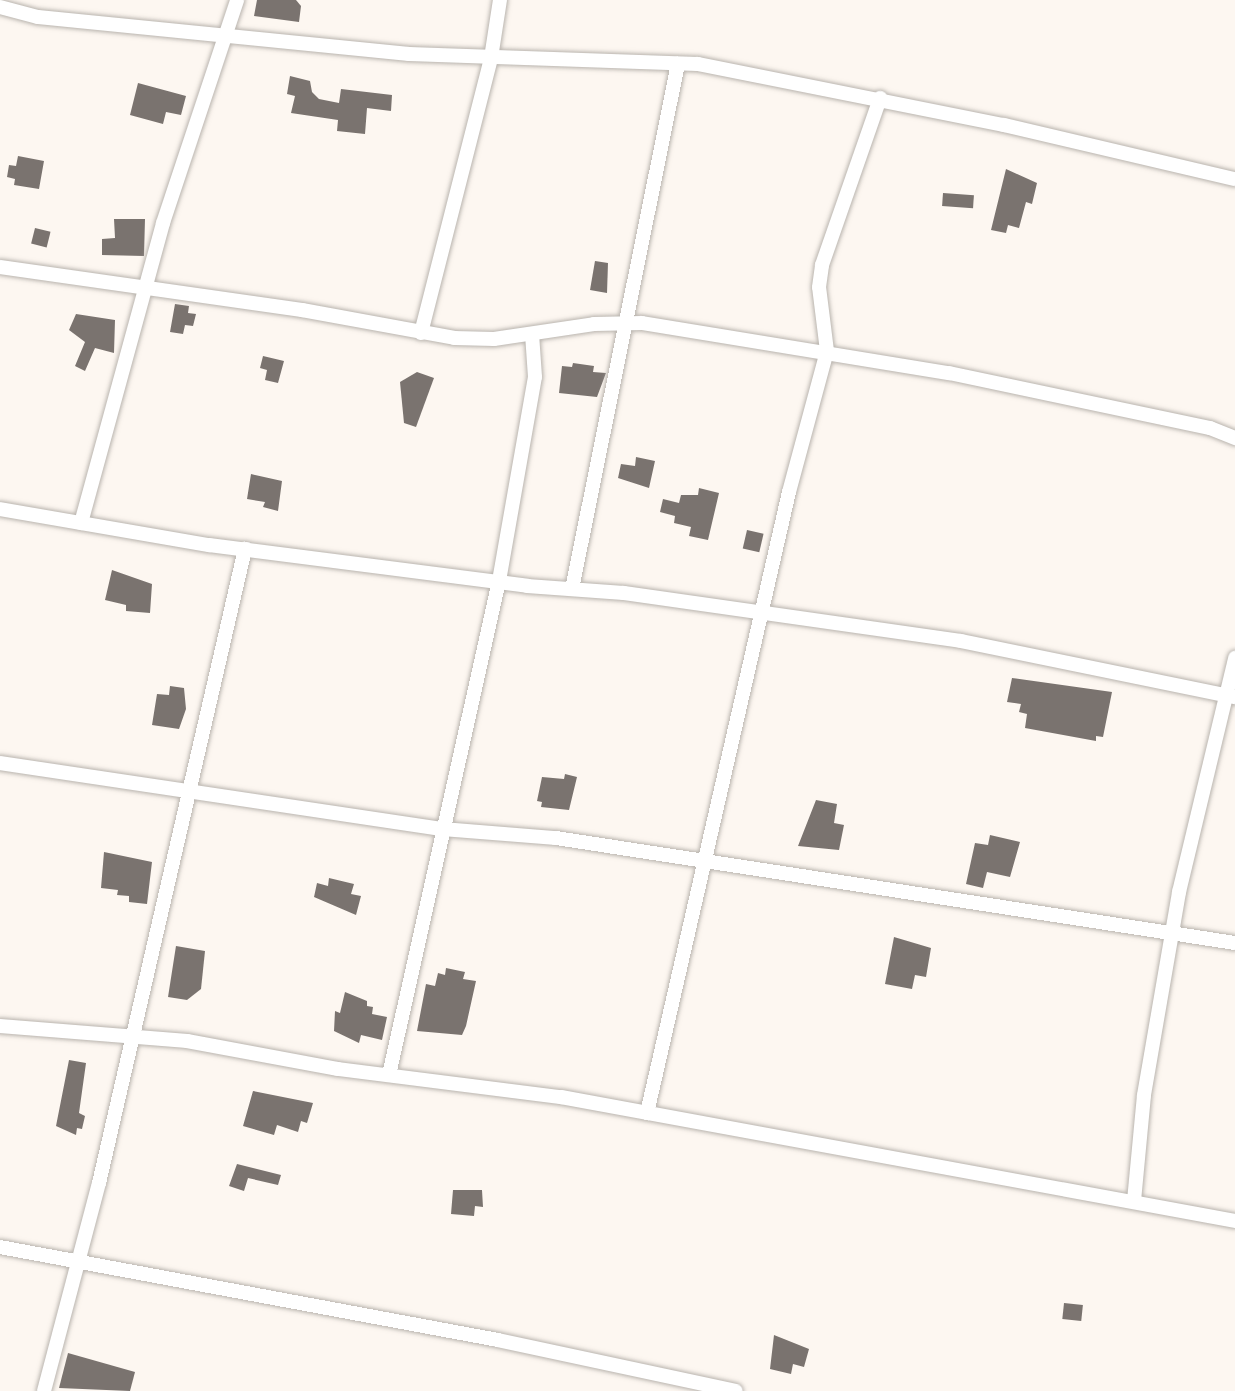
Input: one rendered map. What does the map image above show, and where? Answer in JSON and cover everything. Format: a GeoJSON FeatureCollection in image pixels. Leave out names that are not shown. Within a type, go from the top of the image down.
{"type":"FeatureCollection","features":[{"type":"Feature","properties":{"kind":"street"},"geometry":{"type":"LineString","coordinates":[[81,523],[145,287],[237,0]]}},
{"type":"Feature","properties":{"kind":"street"},"geometry":{"type":"LineString","coordinates":[[421,334],[491,58],[500,0]]}},
{"type":"Feature","properties":{"kind":"street"},"geometry":{"type":"LineString","coordinates":[[0,8],[51,18],[491,58],[678,64],[784,78],[1235,179]]}},
{"type":"Feature","properties":{"kind":"street"},"geometry":{"type":"LineString","coordinates":[[572,589],[678,64]]}},
{"type":"Feature","properties":{"kind":"street"},"geometry":{"type":"LineString","coordinates":[[647,1113],[764,615],[789,492],[827,351],[819,287],[822,265],[880,98]]}},
{"type":"Feature","properties":{"kind":"street"},"geometry":{"type":"LineString","coordinates":[[0,267],[145,287],[421,334],[494,340],[625,322],[827,351],[1210,428],[1235,438]]}},
{"type":"Feature","properties":{"kind":"street"},"geometry":{"type":"LineString","coordinates":[[389,1075],[499,581],[535,377],[532,334]]}},
{"type":"Feature","properties":{"kind":"street"},"geometry":{"type":"LineString","coordinates":[[0,509],[245,549],[961,641],[1232,697]]}},
{"type":"Feature","properties":{"kind":"street"},"geometry":{"type":"LineString","coordinates":[[44,1391],[193,791],[245,549]]}},
{"type":"Feature","properties":{"kind":"street"},"geometry":{"type":"LineString","coordinates":[[1134,1201],[1144,1095],[1173,931],[1232,697],[1235,658]]}},
{"type":"Feature","properties":{"kind":"street"},"geometry":{"type":"LineString","coordinates":[[0,763],[443,829],[556,838],[705,864],[1173,931],[1235,943]]}},
{"type":"Feature","properties":{"kind":"street"},"geometry":{"type":"LineString","coordinates":[[0,1026],[187,1041],[389,1075],[647,1113],[1235,1221]]}},
{"type":"Feature","properties":{"kind":"street"},"geometry":{"type":"LineString","coordinates":[[0,1247],[77,1264],[431,1327],[736,1391]]}},
{"type":"Feature","properties":{"kind":"building"},"geometry":{"type":"Polygon","coordinates":[[[257,0],[296,0],[301,6],[299,22],[254,16],[257,0]]]}},
{"type":"Feature","properties":{"kind":"building"},"geometry":{"type":"Polygon","coordinates":[[[290,76],[310,81],[312,92],[319,99],[339,103],[341,89],[392,95],[391,111],[367,108],[365,134],[337,131],[338,120],[291,113],[295,96],[287,94],[290,76]]]}},
{"type":"Feature","properties":{"kind":"building"},"geometry":{"type":"Polygon","coordinates":[[[138,83],[186,96],[181,115],[166,112],[163,124],[130,115],[138,83]]]}},
{"type":"Feature","properties":{"kind":"building"},"geometry":{"type":"Polygon","coordinates":[[[18,156],[44,161],[39,189],[14,185],[15,179],[7,177],[9,165],[16,166],[18,156]]]}},
{"type":"Feature","properties":{"kind":"building"},"geometry":{"type":"Polygon","coordinates":[[[1006,169],[1037,183],[1032,204],[1026,202],[1019,228],[1008,225],[1006,233],[991,230],[1006,169]]]}},
{"type":"Feature","properties":{"kind":"building"},"geometry":{"type":"Polygon","coordinates":[[[943,193],[974,195],[973,208],[942,206],[943,193]]]}},
{"type":"Feature","properties":{"kind":"building"},"geometry":{"type":"Polygon","coordinates":[[[114,219],[145,219],[144,256],[102,255],[102,239],[115,238],[114,219]]]}},
{"type":"Feature","properties":{"kind":"building"},"geometry":{"type":"Polygon","coordinates":[[[35,228],[51,232],[47,247],[31,244],[35,228]]]}},
{"type":"Feature","properties":{"kind":"building"},"geometry":{"type":"Polygon","coordinates":[[[595,261],[608,263],[607,293],[590,290],[595,261]]]}},
{"type":"Feature","properties":{"kind":"building"},"geometry":{"type":"Polygon","coordinates":[[[175,304],[189,306],[188,313],[196,314],[193,326],[185,325],[183,334],[170,332],[175,304]]]}},
{"type":"Feature","properties":{"kind":"building"},"geometry":{"type":"Polygon","coordinates":[[[76,314],[115,320],[114,353],[95,348],[85,371],[75,366],[85,342],[69,330],[76,314]]]}},
{"type":"Feature","properties":{"kind":"building"},"geometry":{"type":"Polygon","coordinates":[[[263,356],[284,361],[278,383],[265,380],[267,370],[260,368],[263,356]]]}},
{"type":"Feature","properties":{"kind":"building"},"geometry":{"type":"Polygon","coordinates":[[[573,363],[594,366],[593,372],[606,373],[597,397],[559,393],[562,366],[572,367],[573,363]]]}},
{"type":"Feature","properties":{"kind":"building"},"geometry":{"type":"Polygon","coordinates":[[[417,372],[434,378],[416,427],[404,423],[400,382],[417,372]]]}},
{"type":"Feature","properties":{"kind":"building"},"geometry":{"type":"Polygon","coordinates":[[[636,457],[655,461],[649,488],[618,478],[621,464],[635,466],[636,457]]]}},
{"type":"Feature","properties":{"kind":"building"},"geometry":{"type":"Polygon","coordinates":[[[251,474],[282,481],[278,511],[263,507],[265,502],[247,499],[251,474]]]}},
{"type":"Feature","properties":{"kind":"building"},"geometry":{"type":"Polygon","coordinates":[[[699,488],[719,493],[708,540],[689,536],[691,527],[674,523],[675,516],[660,512],[663,499],[679,503],[681,495],[698,495],[699,488]]]}},
{"type":"Feature","properties":{"kind":"building"},"geometry":{"type":"Polygon","coordinates":[[[747,530],[764,534],[759,552],[743,549],[747,530]]]}},
{"type":"Feature","properties":{"kind":"building"},"geometry":{"type":"Polygon","coordinates":[[[112,570],[152,584],[150,613],[126,611],[126,605],[105,600],[112,570]]]}},
{"type":"Feature","properties":{"kind":"building"},"geometry":{"type":"Polygon","coordinates":[[[1012,678],[1112,692],[1103,737],[1096,736],[1096,741],[1025,728],[1027,714],[1019,712],[1021,704],[1007,702],[1012,678]]]}},
{"type":"Feature","properties":{"kind":"building"},"geometry":{"type":"Polygon","coordinates":[[[170,686],[184,688],[186,709],[179,729],[152,725],[157,694],[169,695],[170,686]]]}},
{"type":"Feature","properties":{"kind":"building"},"geometry":{"type":"Polygon","coordinates":[[[565,774],[577,777],[569,810],[541,807],[542,802],[537,801],[542,777],[564,779],[565,774]]]}},
{"type":"Feature","properties":{"kind":"building"},"geometry":{"type":"Polygon","coordinates":[[[816,800],[837,804],[834,823],[844,825],[839,850],[798,846],[816,800]]]}},
{"type":"Feature","properties":{"kind":"building"},"geometry":{"type":"Polygon","coordinates":[[[990,835],[1020,842],[1010,877],[987,872],[983,888],[966,884],[975,843],[988,845],[990,835]]]}},
{"type":"Feature","properties":{"kind":"building"},"geometry":{"type":"Polygon","coordinates":[[[104,852],[152,862],[147,904],[129,902],[129,896],[117,895],[118,890],[101,888],[104,852]]]}},
{"type":"Feature","properties":{"kind":"building"},"geometry":{"type":"Polygon","coordinates":[[[329,878],[354,884],[351,894],[361,896],[356,915],[314,897],[317,883],[328,886],[329,878]]]}},
{"type":"Feature","properties":{"kind":"building"},"geometry":{"type":"Polygon","coordinates":[[[894,937],[931,948],[926,977],[915,975],[912,989],[885,984],[894,937]]]}},
{"type":"Feature","properties":{"kind":"building"},"geometry":{"type":"Polygon","coordinates":[[[176,946],[205,951],[201,989],[187,1000],[168,997],[176,946]]]}},
{"type":"Feature","properties":{"kind":"building"},"geometry":{"type":"Polygon","coordinates":[[[446,968],[465,972],[463,979],[476,981],[462,1035],[417,1031],[426,984],[435,986],[438,973],[445,975],[446,968]]]}},
{"type":"Feature","properties":{"kind":"building"},"geometry":{"type":"Polygon","coordinates":[[[345,992],[367,1001],[367,1006],[373,1007],[372,1014],[387,1017],[382,1040],[361,1035],[359,1043],[334,1031],[335,1011],[340,1013],[345,992]]]}},
{"type":"Feature","properties":{"kind":"building"},"geometry":{"type":"Polygon","coordinates":[[[69,1060],[86,1063],[79,1113],[85,1116],[82,1129],[77,1128],[76,1135],[56,1126],[69,1060]]]}},
{"type":"Feature","properties":{"kind":"building"},"geometry":{"type":"Polygon","coordinates":[[[253,1091],[313,1103],[307,1123],[301,1121],[298,1132],[277,1125],[274,1135],[243,1126],[253,1091]]]}},
{"type":"Feature","properties":{"kind":"building"},"geometry":{"type":"Polygon","coordinates":[[[237,1164],[281,1175],[278,1185],[248,1178],[244,1191],[229,1186],[237,1164]]]}},
{"type":"Feature","properties":{"kind":"building"},"geometry":{"type":"Polygon","coordinates":[[[453,1190],[482,1190],[483,1207],[475,1206],[474,1216],[451,1214],[453,1190]]]}},
{"type":"Feature","properties":{"kind":"building"},"geometry":{"type":"Polygon","coordinates":[[[1064,1303],[1083,1305],[1081,1321],[1062,1319],[1064,1303]]]}},
{"type":"Feature","properties":{"kind":"building"},"geometry":{"type":"Polygon","coordinates":[[[774,1335],[809,1349],[804,1367],[793,1364],[791,1374],[770,1369],[774,1335]]]}},
{"type":"Feature","properties":{"kind":"building"},"geometry":{"type":"Polygon","coordinates":[[[68,1353],[135,1372],[130,1391],[59,1388],[68,1353]]]}}]}
